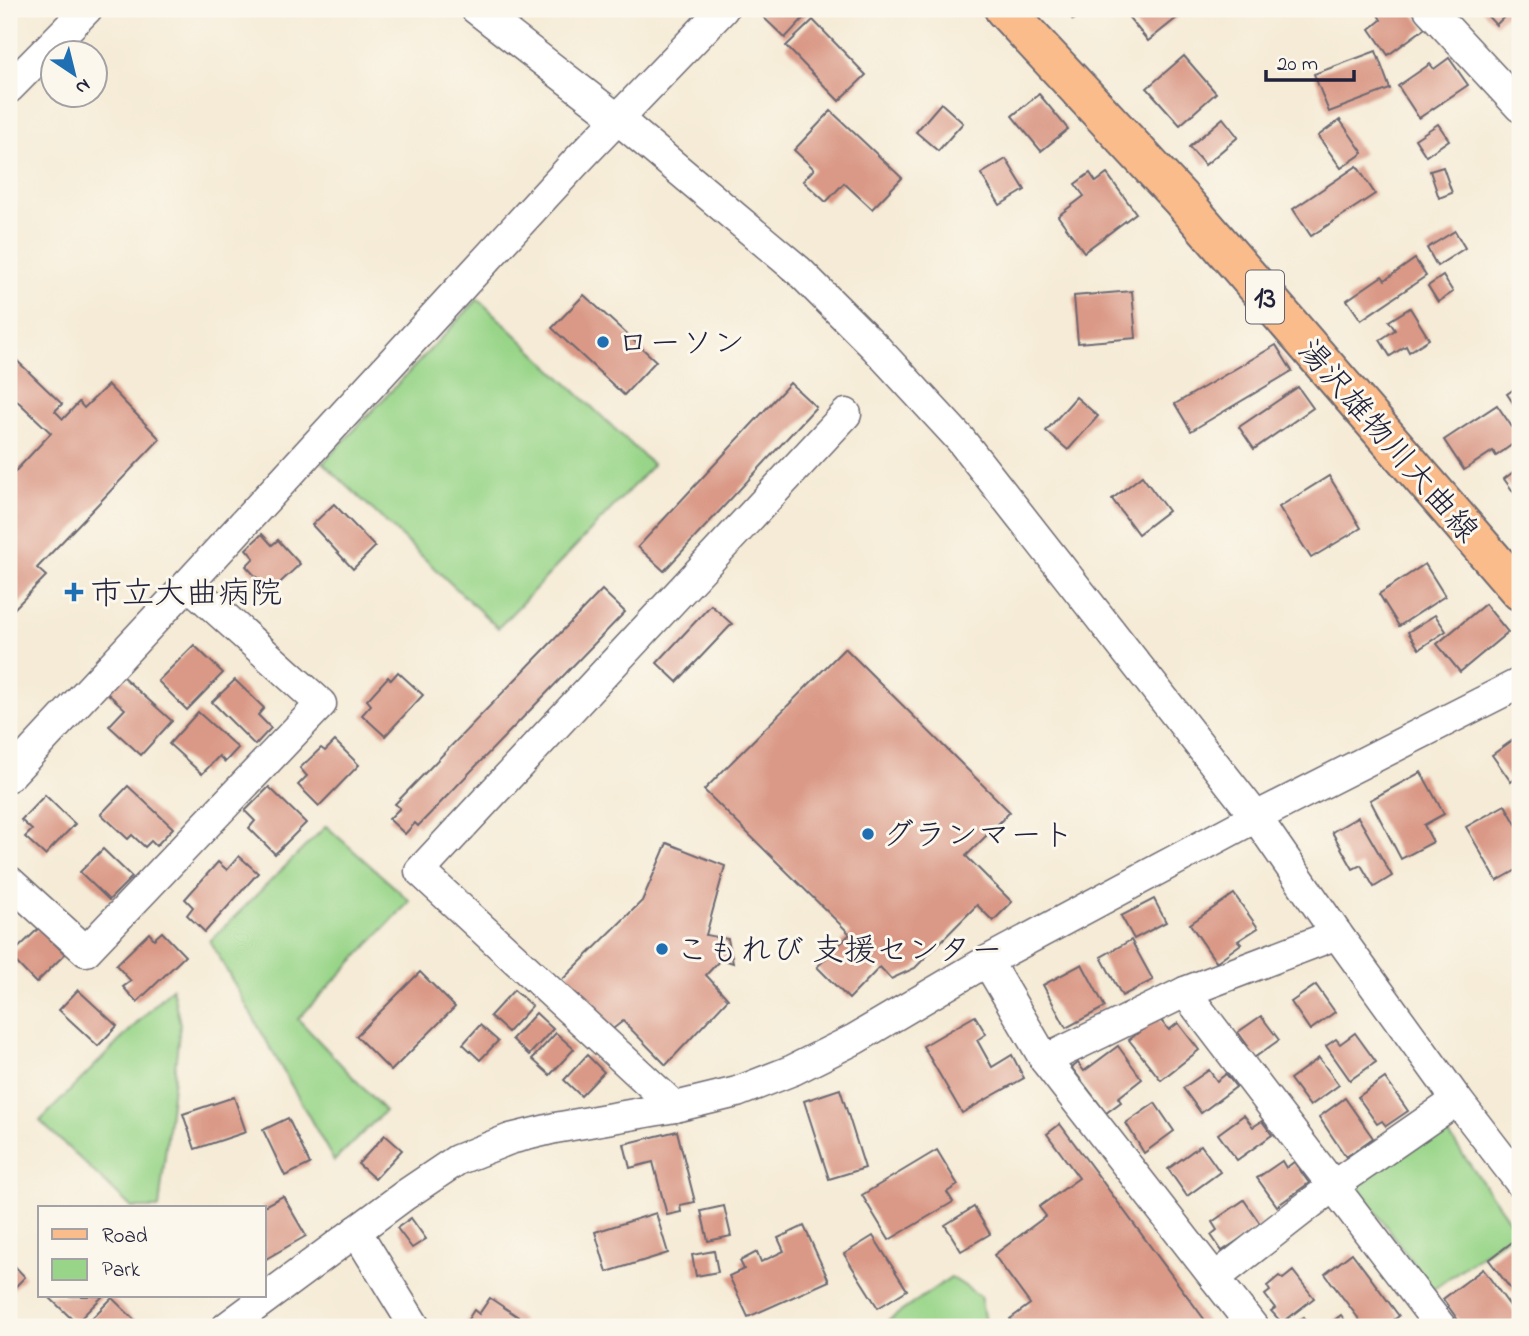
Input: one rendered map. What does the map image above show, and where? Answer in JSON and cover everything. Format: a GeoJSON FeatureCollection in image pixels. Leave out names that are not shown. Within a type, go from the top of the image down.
{"type":"FeatureCollection","features":[{"type":"Feature","properties":{"kind":"main road","name":"湯沢雄物川大曲線"},"geometry":{"type":"LineString","coordinates":[[1004,9],[1182,200],[1520,591]]}},
{"type":"Feature","properties":{"kind":"street"},"geometry":{"type":"LineString","coordinates":[[9,88],[87,9]]}},
{"type":"Feature","properties":{"kind":"street"},"geometry":{"type":"LineString","coordinates":[[476,9],[618,119],[799,271],[932,409],[968,450],[1256,817],[1457,1100],[1520,1182]]}},
{"type":"Feature","properties":{"kind":"street"},"geometry":{"type":"LineString","coordinates":[[9,776],[723,9]]}},
{"type":"Feature","properties":{"kind":"street"},"geometry":{"type":"LineString","coordinates":[[1429,9],[1519,104]]}},
{"type":"Feature","properties":{"kind":"street"},"geometry":{"type":"LineString","coordinates":[[675,1107],[420,871],[846,414]]}},
{"type":"Feature","properties":{"kind":"street"},"geometry":{"type":"LineString","coordinates":[[9,881],[86,951],[321,704],[188,584]]}},
{"type":"Feature","properties":{"kind":"street"},"geometry":{"type":"LineString","coordinates":[[228,1327],[356,1231],[457,1160],[510,1139],[555,1128],[675,1107],[737,1092],[793,1070],[855,1039],[987,961],[1256,817],[1520,683]]}},
{"type":"Feature","properties":{"kind":"street"},"geometry":{"type":"LineString","coordinates":[[1045,1060],[1185,992],[1337,934]]}},
{"type":"Feature","properties":{"kind":"street"},"geometry":{"type":"LineString","coordinates":[[987,961],[1045,1060],[1254,1327]]}},
{"type":"Feature","properties":{"kind":"street"},"geometry":{"type":"LineString","coordinates":[[1185,992],[1441,1327]]}},
{"type":"Feature","properties":{"kind":"street"},"geometry":{"type":"LineString","coordinates":[[1215,1278],[1333,1186],[1457,1100]]}},
{"type":"Feature","properties":{"kind":"street"},"geometry":{"type":"LineString","coordinates":[[356,1231],[415,1327]]}},
{"type":"Feature","properties":{"kind":"green space"},"geometry":{"type":"Polygon","coordinates":[[[478,299],[653,465],[498,628],[323,463],[478,299]]]}},
{"type":"Feature","properties":{"kind":"green space"},"geometry":{"type":"Polygon","coordinates":[[[326,826],[410,901],[298,1019],[385,1111],[334,1161],[210,941],[326,826]]]}},
{"type":"Feature","properties":{"kind":"green space"},"geometry":{"type":"Polygon","coordinates":[[[172,988],[180,1024],[159,1206],[130,1206],[40,1121],[172,988]]]}},
{"type":"Feature","properties":{"kind":"green space"},"geometry":{"type":"Polygon","coordinates":[[[1440,1122],[1516,1230],[1432,1290],[1355,1183],[1440,1122]]]}},
{"type":"Feature","properties":{"kind":"green space"},"geometry":{"type":"Polygon","coordinates":[[[951,1277],[980,1296],[986,1327],[879,1327],[951,1277]]]}},
{"type":"Feature","properties":{"kind":"building"},"geometry":{"type":"Polygon","coordinates":[[[764,9],[812,9],[785,38],[760,14],[764,9]]]}},
{"type":"Feature","properties":{"kind":"building"},"geometry":{"type":"Polygon","coordinates":[[[1065,9],[1088,9],[1073,20],[1065,9]]]}},
{"type":"Feature","properties":{"kind":"building"},"geometry":{"type":"Polygon","coordinates":[[[1132,9],[1188,9],[1148,41],[1126,14],[1132,9]]]}},
{"type":"Feature","properties":{"kind":"building"},"geometry":{"type":"Polygon","coordinates":[[[1375,9],[1410,9],[1425,28],[1388,55],[1370,29],[1381,20],[1375,9]]]}},
{"type":"Feature","properties":{"kind":"building"},"geometry":{"type":"Polygon","coordinates":[[[1481,9],[1520,9],[1520,14],[1514,19],[1509,12],[1496,25],[1481,9]]]}},
{"type":"Feature","properties":{"kind":"building"},"geometry":{"type":"Polygon","coordinates":[[[813,20],[866,75],[839,101],[786,46],[813,20]]]}},
{"type":"Feature","properties":{"kind":"building"},"geometry":{"type":"Polygon","coordinates":[[[1376,51],[1390,89],[1329,112],[1314,74],[1376,51]]]}},
{"type":"Feature","properties":{"kind":"building"},"geometry":{"type":"Polygon","coordinates":[[[1184,56],[1216,93],[1180,125],[1147,88],[1184,56]]]}},
{"type":"Feature","properties":{"kind":"building"},"geometry":{"type":"Polygon","coordinates":[[[1449,58],[1468,85],[1419,118],[1398,86],[1430,64],[1434,69],[1449,58]]]}},
{"type":"Feature","properties":{"kind":"building"},"geometry":{"type":"Polygon","coordinates":[[[1039,94],[1068,129],[1041,151],[1012,116],[1039,94]]]}},
{"type":"Feature","properties":{"kind":"building"},"geometry":{"type":"Polygon","coordinates":[[[941,103],[963,123],[938,151],[916,132],[941,103]]]}},
{"type":"Feature","properties":{"kind":"building"},"geometry":{"type":"Polygon","coordinates":[[[831,111],[902,178],[872,209],[844,183],[826,202],[803,181],[814,169],[794,150],[831,111]]]}},
{"type":"Feature","properties":{"kind":"building"},"geometry":{"type":"Polygon","coordinates":[[[1223,118],[1238,137],[1205,165],[1189,147],[1223,118]]]}},
{"type":"Feature","properties":{"kind":"building"},"geometry":{"type":"Polygon","coordinates":[[[1340,120],[1363,153],[1341,168],[1318,136],[1340,120]]]}},
{"type":"Feature","properties":{"kind":"building"},"geometry":{"type":"Polygon","coordinates":[[[1438,124],[1449,140],[1426,156],[1415,139],[1438,124]]]}},
{"type":"Feature","properties":{"kind":"building"},"geometry":{"type":"Polygon","coordinates":[[[1006,159],[1025,190],[1000,205],[981,174],[1006,159]]]}},
{"type":"Feature","properties":{"kind":"building"},"geometry":{"type":"Polygon","coordinates":[[[1357,166],[1375,194],[1311,236],[1293,209],[1357,166]]]}},
{"type":"Feature","properties":{"kind":"building"},"geometry":{"type":"Polygon","coordinates":[[[1443,167],[1452,193],[1439,198],[1430,171],[1443,167]]]}},
{"type":"Feature","properties":{"kind":"building"},"geometry":{"type":"Polygon","coordinates":[[[1090,173],[1096,182],[1107,174],[1136,213],[1084,252],[1058,216],[1084,196],[1075,184],[1090,173]]]}},
{"type":"Feature","properties":{"kind":"building"},"geometry":{"type":"Polygon","coordinates":[[[1455,231],[1465,248],[1437,266],[1427,248],[1455,231]]]}},
{"type":"Feature","properties":{"kind":"building"},"geometry":{"type":"Polygon","coordinates":[[[1415,259],[1426,276],[1361,320],[1347,300],[1382,276],[1385,280],[1415,259]]]}},
{"type":"Feature","properties":{"kind":"building"},"geometry":{"type":"Polygon","coordinates":[[[1443,276],[1453,292],[1438,302],[1428,286],[1443,276]]]}},
{"type":"Feature","properties":{"kind":"building"},"geometry":{"type":"Polygon","coordinates":[[[1132,291],[1136,338],[1078,343],[1074,296],[1132,291]]]}},
{"type":"Feature","properties":{"kind":"building"},"geometry":{"type":"Polygon","coordinates":[[[584,295],[656,361],[624,395],[552,328],[584,295]]]}},
{"type":"Feature","properties":{"kind":"building"},"geometry":{"type":"Polygon","coordinates":[[[1410,308],[1429,339],[1409,352],[1406,346],[1390,356],[1380,340],[1395,330],[1389,321],[1410,308]]]}},
{"type":"Feature","properties":{"kind":"building"},"geometry":{"type":"Polygon","coordinates":[[[1276,345],[1292,371],[1191,431],[1175,404],[1276,345]]]}},
{"type":"Feature","properties":{"kind":"building"},"geometry":{"type":"Polygon","coordinates":[[[9,353],[62,404],[55,411],[63,419],[79,402],[84,408],[108,385],[160,439],[37,568],[46,576],[9,614],[9,478],[51,433],[9,393],[9,353]]]}},
{"type":"Feature","properties":{"kind":"building"},"geometry":{"type":"Polygon","coordinates":[[[790,383],[816,407],[664,571],[638,547],[790,383]]]}},
{"type":"Feature","properties":{"kind":"building"},"geometry":{"type":"Polygon","coordinates":[[[1520,385],[1520,413],[1507,394],[1520,385]]]}},
{"type":"Feature","properties":{"kind":"building"},"geometry":{"type":"Polygon","coordinates":[[[1298,387],[1313,408],[1254,449],[1239,427],[1298,387]]]}},
{"type":"Feature","properties":{"kind":"building"},"geometry":{"type":"Polygon","coordinates":[[[1076,397],[1098,416],[1068,450],[1046,431],[1076,397]]]}},
{"type":"Feature","properties":{"kind":"building"},"geometry":{"type":"Polygon","coordinates":[[[1497,405],[1512,427],[1517,424],[1520,439],[1496,456],[1493,451],[1464,470],[1444,440],[1497,405]]]}},
{"type":"Feature","properties":{"kind":"building"},"geometry":{"type":"Polygon","coordinates":[[[1520,467],[1520,501],[1504,479],[1520,467]]]}},
{"type":"Feature","properties":{"kind":"building"},"geometry":{"type":"Polygon","coordinates":[[[1142,476],[1168,511],[1138,534],[1112,499],[1142,476]]]}},
{"type":"Feature","properties":{"kind":"building"},"geometry":{"type":"Polygon","coordinates":[[[1329,476],[1361,528],[1311,558],[1279,507],[1329,476]]]}},
{"type":"Feature","properties":{"kind":"building"},"geometry":{"type":"Polygon","coordinates":[[[334,504],[375,547],[353,569],[312,525],[334,504]]]}},
{"type":"Feature","properties":{"kind":"building"},"geometry":{"type":"Polygon","coordinates":[[[262,534],[272,545],[278,540],[300,564],[270,592],[246,566],[254,558],[246,549],[262,534]]]}},
{"type":"Feature","properties":{"kind":"building"},"geometry":{"type":"Polygon","coordinates":[[[1425,564],[1445,596],[1399,626],[1379,594],[1425,564]]]}},
{"type":"Feature","properties":{"kind":"building"},"geometry":{"type":"Polygon","coordinates":[[[602,590],[625,612],[418,826],[415,823],[405,834],[389,819],[400,808],[395,804],[602,590]]]}},
{"type":"Feature","properties":{"kind":"building"},"geometry":{"type":"Polygon","coordinates":[[[1485,604],[1508,632],[1460,672],[1437,644],[1485,604]]]}},
{"type":"Feature","properties":{"kind":"building"},"geometry":{"type":"Polygon","coordinates":[[[711,605],[732,624],[677,682],[657,663],[711,605]]]}},
{"type":"Feature","properties":{"kind":"building"},"geometry":{"type":"Polygon","coordinates":[[[1435,615],[1446,631],[1419,649],[1408,632],[1435,615]]]}},
{"type":"Feature","properties":{"kind":"building"},"geometry":{"type":"Polygon","coordinates":[[[194,645],[223,673],[187,710],[158,681],[194,645]]]}},
{"type":"Feature","properties":{"kind":"building","name":"グランマート"},"geometry":{"type":"Polygon","coordinates":[[[845,648],[1010,812],[966,856],[1012,902],[993,921],[977,905],[915,968],[891,979],[880,967],[849,999],[817,967],[850,934],[704,790],[845,648]]]}},
{"type":"Feature","properties":{"kind":"building"},"geometry":{"type":"Polygon","coordinates":[[[398,672],[423,695],[385,736],[362,715],[371,705],[367,700],[388,677],[391,680],[398,672]]]}},
{"type":"Feature","properties":{"kind":"building"},"geometry":{"type":"Polygon","coordinates":[[[122,676],[172,721],[141,755],[109,726],[125,709],[107,693],[122,676]]]}},
{"type":"Feature","properties":{"kind":"building"},"geometry":{"type":"Polygon","coordinates":[[[235,680],[264,708],[258,715],[271,728],[255,745],[212,702],[235,680]]]}},
{"type":"Feature","properties":{"kind":"building"},"geometry":{"type":"Polygon","coordinates":[[[198,712],[238,748],[225,762],[219,756],[202,774],[169,744],[198,712]]]}},
{"type":"Feature","properties":{"kind":"building"},"geometry":{"type":"Polygon","coordinates":[[[1520,735],[1520,775],[1511,782],[1492,755],[1520,735]]]}},
{"type":"Feature","properties":{"kind":"building"},"geometry":{"type":"Polygon","coordinates":[[[335,741],[359,765],[319,806],[298,785],[307,776],[300,768],[321,748],[325,751],[335,741]]]}},
{"type":"Feature","properties":{"kind":"building"},"geometry":{"type":"Polygon","coordinates":[[[1421,772],[1444,814],[1424,825],[1433,842],[1401,859],[1370,800],[1421,772]]]}},
{"type":"Feature","properties":{"kind":"building"},"geometry":{"type":"Polygon","coordinates":[[[128,786],[173,828],[156,846],[151,841],[145,847],[132,835],[128,839],[101,814],[128,786]]]}},
{"type":"Feature","properties":{"kind":"building"},"geometry":{"type":"Polygon","coordinates":[[[269,787],[306,823],[275,854],[249,828],[255,821],[245,811],[269,787]]]}},
{"type":"Feature","properties":{"kind":"building"},"geometry":{"type":"Polygon","coordinates":[[[45,795],[75,824],[45,855],[25,837],[32,830],[21,820],[45,795]]]}},
{"type":"Feature","properties":{"kind":"building"},"geometry":{"type":"Polygon","coordinates":[[[1505,805],[1520,831],[1520,868],[1497,881],[1466,827],[1505,805]]]}},
{"type":"Feature","properties":{"kind":"building"},"geometry":{"type":"Polygon","coordinates":[[[1358,817],[1392,876],[1374,887],[1361,865],[1353,869],[1332,832],[1358,817]]]}},
{"type":"Feature","properties":{"kind":"building","name":"こもれび 支援センター"},"geometry":{"type":"Polygon","coordinates":[[[667,843],[725,866],[706,935],[728,939],[733,963],[721,959],[706,975],[728,999],[666,1065],[623,1021],[609,1032],[561,981],[642,901],[667,843]]]}},
{"type":"Feature","properties":{"kind":"building"},"geometry":{"type":"Polygon","coordinates":[[[103,849],[132,877],[109,900],[80,872],[103,849]]]}},
{"type":"Feature","properties":{"kind":"building"},"geometry":{"type":"Polygon","coordinates":[[[239,856],[258,873],[205,932],[187,915],[193,907],[185,899],[218,862],[227,870],[239,856]]]}},
{"type":"Feature","properties":{"kind":"building"},"geometry":{"type":"Polygon","coordinates":[[[1234,894],[1258,928],[1238,941],[1241,944],[1216,962],[1190,924],[1234,894]]]}},
{"type":"Feature","properties":{"kind":"building"},"geometry":{"type":"Polygon","coordinates":[[[1154,899],[1166,922],[1134,939],[1121,916],[1154,899]]]}},
{"type":"Feature","properties":{"kind":"building"},"geometry":{"type":"Polygon","coordinates":[[[39,928],[65,954],[36,983],[10,956],[39,928]]]}},
{"type":"Feature","properties":{"kind":"building"},"geometry":{"type":"Polygon","coordinates":[[[162,932],[185,956],[137,1002],[123,987],[131,981],[116,965],[149,933],[154,939],[162,932]]]}},
{"type":"Feature","properties":{"kind":"building"},"geometry":{"type":"Polygon","coordinates":[[[1131,940],[1153,980],[1122,996],[1101,957],[1131,940]]]}},
{"type":"Feature","properties":{"kind":"building"},"geometry":{"type":"Polygon","coordinates":[[[1082,964],[1105,1007],[1066,1028],[1043,985],[1082,964]]]}},
{"type":"Feature","properties":{"kind":"building"},"geometry":{"type":"Polygon","coordinates":[[[420,972],[455,1007],[391,1071],[356,1036],[420,972]]]}},
{"type":"Feature","properties":{"kind":"building"},"geometry":{"type":"Polygon","coordinates":[[[1316,985],[1335,1012],[1310,1030],[1291,1002],[1316,985]]]}},
{"type":"Feature","properties":{"kind":"building"},"geometry":{"type":"Polygon","coordinates":[[[78,990],[117,1026],[98,1046],[59,1010],[78,990]]]}},
{"type":"Feature","properties":{"kind":"building"},"geometry":{"type":"Polygon","coordinates":[[[514,990],[532,1006],[508,1032],[490,1016],[514,990]]]}},
{"type":"Feature","properties":{"kind":"building"},"geometry":{"type":"Polygon","coordinates":[[[536,1013],[553,1029],[529,1055],[512,1039],[536,1013]]]}},
{"type":"Feature","properties":{"kind":"building"},"geometry":{"type":"Polygon","coordinates":[[[975,1016],[986,1034],[977,1040],[992,1067],[1012,1055],[1024,1078],[962,1113],[923,1046],[975,1016]]]}},
{"type":"Feature","properties":{"kind":"building"},"geometry":{"type":"Polygon","coordinates":[[[1261,1016],[1279,1040],[1251,1060],[1242,1048],[1247,1045],[1238,1032],[1261,1016]]]}},
{"type":"Feature","properties":{"kind":"building"},"geometry":{"type":"Polygon","coordinates":[[[1158,1017],[1169,1030],[1178,1023],[1199,1050],[1161,1080],[1129,1040],[1158,1017]]]}},
{"type":"Feature","properties":{"kind":"building"},"geometry":{"type":"Polygon","coordinates":[[[480,1025],[498,1041],[480,1060],[463,1044],[480,1025]]]}},
{"type":"Feature","properties":{"kind":"building"},"geometry":{"type":"Polygon","coordinates":[[[556,1033],[574,1049],[550,1075],[532,1059],[556,1033]]]}},
{"type":"Feature","properties":{"kind":"building"},"geometry":{"type":"Polygon","coordinates":[[[1355,1033],[1376,1062],[1350,1080],[1326,1046],[1336,1039],[1340,1044],[1355,1033]]]}},
{"type":"Feature","properties":{"kind":"building"},"geometry":{"type":"Polygon","coordinates":[[[1118,1046],[1142,1079],[1118,1098],[1121,1102],[1106,1113],[1072,1068],[1078,1063],[1084,1071],[1118,1046]]]}},
{"type":"Feature","properties":{"kind":"building"},"geometry":{"type":"Polygon","coordinates":[[[587,1055],[604,1072],[581,1096],[564,1080],[587,1055]]]}},
{"type":"Feature","properties":{"kind":"building"},"geometry":{"type":"Polygon","coordinates":[[[1319,1058],[1339,1085],[1310,1106],[1290,1079],[1319,1058]]]}},
{"type":"Feature","properties":{"kind":"building"},"geometry":{"type":"Polygon","coordinates":[[[1209,1070],[1217,1081],[1226,1074],[1236,1087],[1201,1113],[1183,1088],[1209,1070]]]}},
{"type":"Feature","properties":{"kind":"building"},"geometry":{"type":"Polygon","coordinates":[[[1385,1078],[1408,1111],[1386,1126],[1382,1121],[1377,1124],[1358,1097],[1385,1078]]]}},
{"type":"Feature","properties":{"kind":"building"},"geometry":{"type":"Polygon","coordinates":[[[840,1089],[865,1168],[829,1179],[804,1101],[840,1089]]]}},
{"type":"Feature","properties":{"kind":"building"},"geometry":{"type":"Polygon","coordinates":[[[234,1097],[246,1132],[195,1149],[183,1114],[234,1097]]]}},
{"type":"Feature","properties":{"kind":"building"},"geometry":{"type":"Polygon","coordinates":[[[1345,1098],[1373,1138],[1346,1157],[1319,1117],[1345,1098]]]}},
{"type":"Feature","properties":{"kind":"building"},"geometry":{"type":"Polygon","coordinates":[[[1155,1103],[1174,1131],[1144,1153],[1126,1123],[1155,1103]]]}},
{"type":"Feature","properties":{"kind":"building"},"geometry":{"type":"Polygon","coordinates":[[[1244,1115],[1253,1127],[1262,1121],[1272,1135],[1237,1160],[1218,1134],[1244,1115]]]}},
{"type":"Feature","properties":{"kind":"building"},"geometry":{"type":"Polygon","coordinates":[[[288,1118],[310,1164],[285,1176],[263,1130],[288,1118]]]}},
{"type":"Feature","properties":{"kind":"building"},"geometry":{"type":"Polygon","coordinates":[[[1060,1124],[1210,1327],[1016,1327],[1010,1319],[1030,1304],[994,1255],[1046,1216],[1039,1207],[1079,1178],[1047,1134],[1060,1124]]]}},
{"type":"Feature","properties":{"kind":"building"},"geometry":{"type":"Polygon","coordinates":[[[677,1131],[695,1202],[680,1205],[681,1212],[667,1215],[653,1162],[630,1168],[624,1144],[677,1131]]]}},
{"type":"Feature","properties":{"kind":"building"},"geometry":{"type":"Polygon","coordinates":[[[385,1135],[402,1150],[375,1179],[358,1164],[385,1135]]]}},
{"type":"Feature","properties":{"kind":"building"},"geometry":{"type":"Polygon","coordinates":[[[1201,1145],[1220,1172],[1187,1196],[1168,1169],[1201,1145]]]}},
{"type":"Feature","properties":{"kind":"building"},"geometry":{"type":"Polygon","coordinates":[[[937,1150],[958,1185],[947,1192],[953,1202],[889,1240],[862,1195],[937,1150]]]}},
{"type":"Feature","properties":{"kind":"building"},"geometry":{"type":"Polygon","coordinates":[[[1282,1161],[1286,1168],[1294,1162],[1309,1183],[1277,1206],[1257,1178],[1282,1161]]]}},
{"type":"Feature","properties":{"kind":"building"},"geometry":{"type":"Polygon","coordinates":[[[283,1196],[306,1236],[266,1259],[266,1206],[264,1206],[283,1196]]]}},
{"type":"Feature","properties":{"kind":"building"},"geometry":{"type":"Polygon","coordinates":[[[1244,1200],[1261,1225],[1222,1251],[1211,1235],[1217,1230],[1212,1222],[1244,1200]]]}},
{"type":"Feature","properties":{"kind":"building"},"geometry":{"type":"Polygon","coordinates":[[[724,1206],[731,1236],[708,1241],[701,1211],[724,1206]]]}},
{"type":"Feature","properties":{"kind":"building"},"geometry":{"type":"Polygon","coordinates":[[[974,1207],[990,1234],[961,1251],[945,1225],[974,1207]]]}},
{"type":"Feature","properties":{"kind":"building"},"geometry":{"type":"Polygon","coordinates":[[[656,1213],[668,1253],[607,1272],[595,1232],[656,1213]]]}},
{"type":"Feature","properties":{"kind":"building"},"geometry":{"type":"Polygon","coordinates":[[[411,1218],[426,1239],[412,1248],[397,1228],[411,1218]]]}},
{"type":"Feature","properties":{"kind":"building"},"geometry":{"type":"Polygon","coordinates":[[[804,1226],[829,1281],[748,1317],[729,1276],[744,1269],[740,1261],[757,1252],[761,1262],[784,1251],[778,1238],[804,1226]]]}},
{"type":"Feature","properties":{"kind":"building"},"geometry":{"type":"Polygon","coordinates":[[[873,1236],[907,1290],[878,1308],[844,1254],[873,1236]]]}},
{"type":"Feature","properties":{"kind":"building"},"geometry":{"type":"Polygon","coordinates":[[[1520,1236],[1520,1286],[1513,1292],[1489,1260],[1520,1236]]]}},
{"type":"Feature","properties":{"kind":"building"},"geometry":{"type":"Polygon","coordinates":[[[714,1251],[718,1272],[696,1276],[692,1255],[714,1251]]]}},
{"type":"Feature","properties":{"kind":"building"},"geometry":{"type":"Polygon","coordinates":[[[1352,1253],[1399,1316],[1384,1327],[1365,1327],[1325,1274],[1352,1253]]]}},
{"type":"Feature","properties":{"kind":"building"},"geometry":{"type":"Polygon","coordinates":[[[9,1260],[25,1277],[9,1293],[9,1260]]]}},
{"type":"Feature","properties":{"kind":"building"},"geometry":{"type":"Polygon","coordinates":[[[1483,1269],[1518,1317],[1504,1327],[1463,1327],[1443,1299],[1483,1269]]]}},
{"type":"Feature","properties":{"kind":"building"},"geometry":{"type":"Polygon","coordinates":[[[1293,1271],[1314,1298],[1282,1323],[1271,1311],[1275,1308],[1265,1295],[1270,1291],[1267,1286],[1279,1276],[1283,1279],[1293,1271]]]}},
{"type":"Feature","properties":{"kind":"building"},"geometry":{"type":"Polygon","coordinates":[[[50,1298],[101,1298],[76,1323],[50,1298]]]}},
{"type":"Feature","properties":{"kind":"building"},"geometry":{"type":"Polygon","coordinates":[[[112,1298],[142,1327],[83,1327],[112,1298]]]}},
{"type":"Feature","properties":{"kind":"building"},"geometry":{"type":"Polygon","coordinates":[[[490,1298],[523,1320],[518,1327],[463,1327],[474,1310],[479,1314],[490,1298]]]}},
{"type":"Feature","properties":{"kind":"building"},"geometry":{"type":"Polygon","coordinates":[[[1341,1315],[1350,1327],[1326,1327],[1341,1315]]]}},
{"type":"Feature","properties":{"kind":"building"},"geometry":{"type":"Polygon","coordinates":[[[1304,1317],[1311,1327],[1291,1327],[1304,1317]]]}},
{"type":"Feature","properties":{"kind":"place","name":"ローソン"},"geometry":{"type":"Point","coordinates":[603,342]}},
{"type":"Feature","properties":{"kind":"place","name":"市立大曲病院"},"geometry":{"type":"Point","coordinates":[74,592]}},
{"type":"Feature","properties":{"kind":"place","name":"グランマート"},"geometry":{"type":"Point","coordinates":[868,834]}},
{"type":"Feature","properties":{"kind":"place","name":"こもれび 支援センター"},"geometry":{"type":"Point","coordinates":[662,949]}}]}
